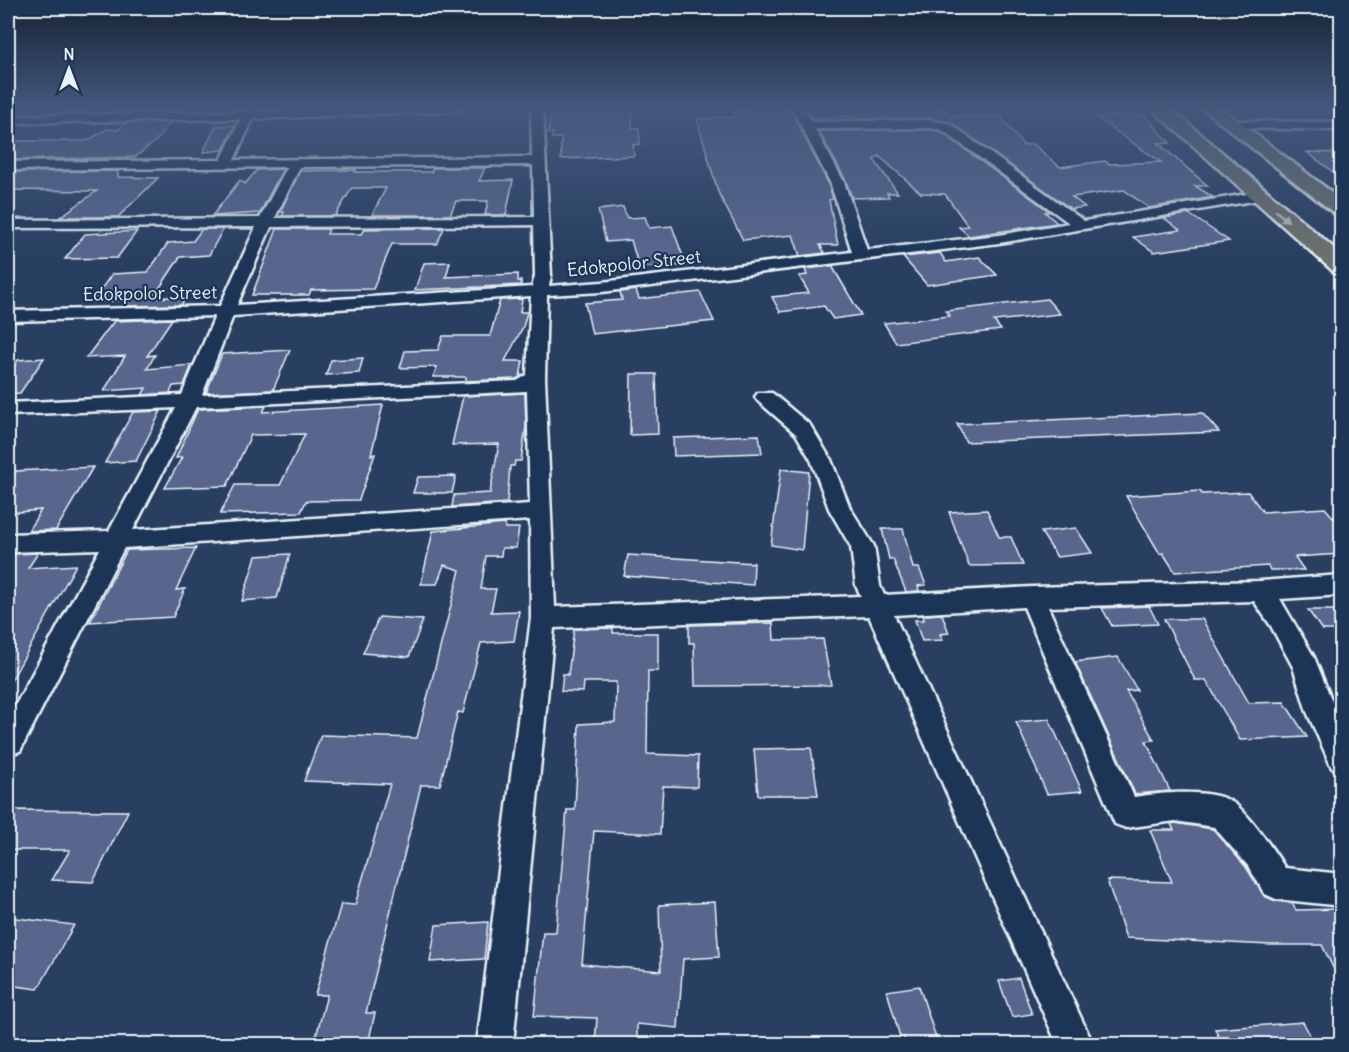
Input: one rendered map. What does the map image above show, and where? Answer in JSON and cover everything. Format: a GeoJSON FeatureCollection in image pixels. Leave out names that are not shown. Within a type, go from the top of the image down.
{"type":"FeatureCollection","features":[{"type":"Feature","properties":{"kind":"highway"},"geometry":{"type":"LineString","coordinates":[[1215,157],[1341,267]]}},
{"type":"Feature","properties":{"kind":"highway"},"geometry":{"type":"LineString","coordinates":[[1273,157],[1341,210]]}},
{"type":"Feature","properties":{"kind":"street"},"geometry":{"type":"LineString","coordinates":[[225,165],[229,157]]}},
{"type":"Feature","properties":{"kind":"street"},"geometry":{"type":"LineString","coordinates":[[495,1044],[543,618],[542,511],[536,378],[539,292],[543,276],[540,157]]}},
{"type":"Feature","properties":{"kind":"street"},"geometry":{"type":"LineString","coordinates":[[824,157],[837,182],[861,256]]}},
{"type":"Feature","properties":{"kind":"street"},"geometry":{"type":"LineString","coordinates":[[987,157],[1082,226]]}},
{"type":"Feature","properties":{"kind":"street"},"geometry":{"type":"LineString","coordinates":[[8,166],[540,161]]}},
{"type":"Feature","properties":{"kind":"street"},"geometry":{"type":"LineString","coordinates":[[8,744],[189,402],[265,223],[295,165]]}},
{"type":"Feature","properties":{"kind":"street","name":"Edokpolor Street"},"geometry":{"type":"LineString","coordinates":[[8,316],[226,311],[602,287],[861,256],[1082,226],[1259,196]]}},
{"type":"Feature","properties":{"kind":"street"},"geometry":{"type":"LineString","coordinates":[[8,224],[540,221]]}},
{"type":"Feature","properties":{"kind":"street"},"geometry":{"type":"LineString","coordinates":[[8,409],[521,387],[536,378]]}},
{"type":"Feature","properties":{"kind":"street"},"geometry":{"type":"LineString","coordinates":[[765,397],[803,430],[821,460],[840,509],[862,546],[868,586],[950,772],[1075,1044]]}},
{"type":"Feature","properties":{"kind":"street"},"geometry":{"type":"LineString","coordinates":[[8,543],[116,540],[542,511]]}},
{"type":"Feature","properties":{"kind":"street"},"geometry":{"type":"LineString","coordinates":[[543,618],[878,606],[1032,597],[1261,591],[1341,585]]}},
{"type":"Feature","properties":{"kind":"street"},"geometry":{"type":"LineString","coordinates":[[1261,591],[1280,619],[1305,665],[1341,758]]}},
{"type":"Feature","properties":{"kind":"street"},"geometry":{"type":"LineString","coordinates":[[1032,597],[1126,813],[1175,806],[1222,813],[1259,855],[1276,883],[1341,890]]}},
{"type":"Feature","properties":{"kind":"building"},"geometry":{"type":"Polygon","coordinates":[[[8,157],[131,157],[8,160],[8,157]]]}},
{"type":"Feature","properties":{"kind":"building"},"geometry":{"type":"Polygon","coordinates":[[[561,157],[607,157],[561,159],[561,157]]]}},
{"type":"Feature","properties":{"kind":"building"},"geometry":{"type":"Polygon","coordinates":[[[708,157],[815,157],[828,183],[833,199],[829,200],[838,245],[820,245],[825,253],[800,256],[793,235],[743,240],[718,192],[708,157]]]}},
{"type":"Feature","properties":{"kind":"building"},"geometry":{"type":"Polygon","coordinates":[[[833,157],[878,157],[874,160],[898,193],[887,193],[889,197],[852,198],[833,157]]]}},
{"type":"Feature","properties":{"kind":"building"},"geometry":{"type":"Polygon","coordinates":[[[880,157],[975,157],[1050,212],[1045,212],[1057,223],[969,236],[959,227],[968,226],[945,194],[921,193],[880,157]]]}},
{"type":"Feature","properties":{"kind":"building"},"geometry":{"type":"Polygon","coordinates":[[[999,157],[1048,157],[1060,167],[1105,161],[1109,164],[1161,162],[1154,157],[1174,157],[1208,186],[1195,186],[1213,197],[1149,208],[1124,190],[1072,197],[1085,207],[1071,209],[999,157]]]}},
{"type":"Feature","properties":{"kind":"building"},"geometry":{"type":"Polygon","coordinates":[[[1314,157],[1341,157],[1341,178],[1314,157]]]}},
{"type":"Feature","properties":{"kind":"building"},"geometry":{"type":"Polygon","coordinates":[[[433,168],[485,168],[479,181],[513,180],[506,215],[485,215],[488,201],[456,201],[450,215],[372,215],[386,188],[352,188],[335,216],[282,216],[284,212],[280,212],[300,171],[431,172],[433,168]]]}},
{"type":"Feature","properties":{"kind":"building"},"geometry":{"type":"Polygon","coordinates":[[[283,169],[260,213],[212,216],[240,180],[245,184],[257,170],[283,169]]]}},
{"type":"Feature","properties":{"kind":"building"},"geometry":{"type":"Polygon","coordinates":[[[118,171],[118,177],[158,178],[118,217],[60,217],[97,191],[8,190],[8,172],[118,171]]]}},
{"type":"Feature","properties":{"kind":"building"},"geometry":{"type":"Polygon","coordinates":[[[623,207],[627,218],[645,217],[649,228],[672,226],[686,265],[639,268],[631,240],[606,242],[598,210],[623,207]]]}},
{"type":"Feature","properties":{"kind":"building"},"geometry":{"type":"Polygon","coordinates":[[[1189,214],[1229,241],[1154,252],[1133,237],[1180,230],[1164,218],[1189,214]]]}},
{"type":"Feature","properties":{"kind":"building"},"geometry":{"type":"Polygon","coordinates":[[[444,228],[437,244],[392,244],[373,289],[311,290],[309,295],[252,295],[277,229],[329,229],[327,234],[362,234],[365,229],[444,228]]]}},
{"type":"Feature","properties":{"kind":"building"},"geometry":{"type":"Polygon","coordinates":[[[202,229],[223,229],[209,255],[180,257],[153,298],[187,296],[181,305],[125,306],[130,300],[92,302],[112,274],[148,272],[168,243],[193,241],[202,229]]]}},
{"type":"Feature","properties":{"kind":"building"},"geometry":{"type":"Polygon","coordinates":[[[137,231],[117,258],[65,259],[85,234],[137,231]]]}},
{"type":"Feature","properties":{"kind":"building"},"geometry":{"type":"Polygon","coordinates":[[[940,253],[946,262],[979,257],[997,275],[927,285],[903,257],[940,253]]]}},
{"type":"Feature","properties":{"kind":"building"},"geometry":{"type":"Polygon","coordinates":[[[450,262],[446,277],[518,274],[518,281],[521,281],[521,285],[415,290],[424,263],[450,262]]]}},
{"type":"Feature","properties":{"kind":"building"},"geometry":{"type":"Polygon","coordinates":[[[832,266],[861,315],[833,319],[824,306],[780,312],[772,297],[809,293],[799,276],[807,275],[805,269],[832,266]]]}},
{"type":"Feature","properties":{"kind":"building"},"geometry":{"type":"Polygon","coordinates":[[[636,290],[639,299],[700,292],[714,321],[592,334],[585,303],[622,300],[620,292],[636,290]]]}},
{"type":"Feature","properties":{"kind":"building"},"geometry":{"type":"Polygon","coordinates":[[[1047,299],[1060,314],[994,321],[1001,330],[896,343],[884,323],[950,316],[946,311],[1047,299]]]}},
{"type":"Feature","properties":{"kind":"building"},"geometry":{"type":"Polygon","coordinates":[[[500,300],[522,300],[520,312],[527,312],[523,327],[505,361],[523,361],[520,377],[466,381],[466,377],[433,377],[437,367],[400,368],[405,351],[438,350],[443,336],[490,336],[500,300]]]}},
{"type":"Feature","properties":{"kind":"building"},"geometry":{"type":"Polygon","coordinates":[[[172,319],[147,356],[155,355],[147,369],[192,365],[184,385],[173,386],[170,393],[142,395],[146,388],[104,391],[125,356],[86,358],[114,321],[172,319]]]}},
{"type":"Feature","properties":{"kind":"building"},"geometry":{"type":"Polygon","coordinates":[[[290,350],[273,390],[206,393],[222,354],[290,350]]]}},
{"type":"Feature","properties":{"kind":"building"},"geometry":{"type":"Polygon","coordinates":[[[44,358],[20,393],[8,394],[8,376],[18,360],[44,358]]]}},
{"type":"Feature","properties":{"kind":"building"},"geometry":{"type":"Polygon","coordinates":[[[363,358],[359,373],[326,375],[331,360],[363,358]]]}},
{"type":"Feature","properties":{"kind":"building"},"geometry":{"type":"Polygon","coordinates":[[[631,374],[656,374],[658,434],[630,435],[631,374]]]}},
{"type":"Feature","properties":{"kind":"building"},"geometry":{"type":"Polygon","coordinates":[[[525,393],[526,427],[521,461],[515,461],[514,466],[510,466],[507,503],[452,507],[454,495],[490,493],[499,444],[452,445],[463,396],[525,393]]]}},
{"type":"Feature","properties":{"kind":"building"},"geometry":{"type":"Polygon","coordinates":[[[383,405],[371,455],[375,454],[359,500],[306,501],[301,512],[220,514],[235,485],[280,485],[305,434],[251,435],[227,486],[165,488],[182,457],[176,458],[198,409],[266,406],[263,412],[383,405]]]}},
{"type":"Feature","properties":{"kind":"building"},"geometry":{"type":"Polygon","coordinates":[[[161,411],[136,461],[105,463],[133,412],[161,411]]]}},
{"type":"Feature","properties":{"kind":"building"},"geometry":{"type":"Polygon","coordinates":[[[1202,413],[1219,432],[966,442],[957,424],[1202,413]]]}},
{"type":"Feature","properties":{"kind":"building"},"geometry":{"type":"Polygon","coordinates":[[[759,435],[762,453],[674,456],[673,438],[759,435]]]}},
{"type":"Feature","properties":{"kind":"building"},"geometry":{"type":"Polygon","coordinates":[[[93,467],[56,530],[28,531],[41,510],[8,513],[8,474],[16,471],[93,467]]]}},
{"type":"Feature","properties":{"kind":"building"},"geometry":{"type":"Polygon","coordinates":[[[781,469],[809,472],[802,550],[771,545],[781,469]]]}},
{"type":"Feature","properties":{"kind":"building"},"geometry":{"type":"Polygon","coordinates":[[[456,476],[452,493],[413,493],[418,477],[456,476]]]}},
{"type":"Feature","properties":{"kind":"building"},"geometry":{"type":"Polygon","coordinates":[[[1200,491],[1202,494],[1248,492],[1263,512],[1325,508],[1341,526],[1341,554],[1295,557],[1304,570],[1270,570],[1268,566],[1175,572],[1163,553],[1160,554],[1126,496],[1200,491]]]}},
{"type":"Feature","properties":{"kind":"building"},"geometry":{"type":"Polygon","coordinates":[[[987,510],[999,537],[1011,537],[1023,565],[969,566],[949,512],[987,510]]]}},
{"type":"Feature","properties":{"kind":"building"},"geometry":{"type":"Polygon","coordinates":[[[505,524],[505,528],[519,528],[516,548],[502,548],[501,556],[486,556],[481,589],[496,589],[491,612],[519,611],[514,641],[481,643],[463,713],[458,712],[440,785],[421,785],[366,1013],[375,1013],[368,1044],[314,1044],[327,995],[315,995],[341,904],[355,905],[390,784],[304,781],[321,735],[417,738],[460,570],[444,565],[437,584],[421,584],[433,531],[505,524]]]}},
{"type":"Feature","properties":{"kind":"building"},"geometry":{"type":"Polygon","coordinates":[[[1076,528],[1092,553],[1057,557],[1041,532],[1076,528]]]}},
{"type":"Feature","properties":{"kind":"building"},"geometry":{"type":"Polygon","coordinates":[[[882,529],[903,529],[913,568],[919,568],[926,585],[918,586],[919,591],[906,592],[893,559],[889,559],[882,529]]]}},
{"type":"Feature","properties":{"kind":"building"},"geometry":{"type":"Polygon","coordinates":[[[196,548],[176,590],[185,589],[173,617],[90,622],[127,550],[196,548]]]}},
{"type":"Feature","properties":{"kind":"building"},"geometry":{"type":"Polygon","coordinates":[[[38,553],[28,568],[76,565],[8,686],[8,564],[14,554],[38,553]]]}},
{"type":"Feature","properties":{"kind":"building"},"geometry":{"type":"Polygon","coordinates":[[[290,554],[277,598],[242,601],[256,556],[290,554]]]}},
{"type":"Feature","properties":{"kind":"building"},"geometry":{"type":"Polygon","coordinates":[[[628,555],[754,563],[753,585],[624,576],[628,555]]]}},
{"type":"Feature","properties":{"kind":"building"},"geometry":{"type":"Polygon","coordinates":[[[1149,606],[1158,624],[1112,626],[1102,608],[1149,606]]]}},
{"type":"Feature","properties":{"kind":"building"},"geometry":{"type":"Polygon","coordinates":[[[1308,610],[1341,610],[1341,630],[1322,630],[1308,610]]]}},
{"type":"Feature","properties":{"kind":"building"},"geometry":{"type":"Polygon","coordinates":[[[942,614],[949,633],[940,634],[943,640],[922,641],[915,620],[924,620],[923,615],[942,614]]]}},
{"type":"Feature","properties":{"kind":"building"},"geometry":{"type":"Polygon","coordinates":[[[379,617],[423,620],[409,657],[363,653],[379,617]]]}},
{"type":"Feature","properties":{"kind":"building"},"geometry":{"type":"Polygon","coordinates":[[[1164,619],[1202,619],[1249,703],[1284,702],[1307,737],[1240,740],[1206,680],[1195,680],[1164,619]]]}},
{"type":"Feature","properties":{"kind":"building"},"geometry":{"type":"Polygon","coordinates":[[[773,623],[774,640],[823,639],[831,685],[695,686],[694,643],[689,643],[689,625],[773,623]]]}},
{"type":"Feature","properties":{"kind":"building"},"geometry":{"type":"Polygon","coordinates":[[[613,628],[613,633],[658,633],[658,671],[648,671],[647,754],[698,756],[697,787],[663,786],[660,834],[594,831],[582,964],[661,971],[659,905],[715,902],[719,957],[683,959],[678,1028],[637,1024],[637,1044],[595,1044],[597,1018],[534,1016],[543,932],[556,932],[567,810],[575,810],[579,724],[615,722],[616,682],[584,682],[583,692],[561,691],[563,674],[568,675],[574,629],[613,628]]]}},
{"type":"Feature","properties":{"kind":"building"},"geometry":{"type":"Polygon","coordinates":[[[1118,657],[1137,690],[1126,691],[1154,740],[1146,741],[1170,791],[1135,794],[1075,662],[1118,657]]]}},
{"type":"Feature","properties":{"kind":"building"},"geometry":{"type":"Polygon","coordinates":[[[1049,719],[1082,791],[1047,794],[1016,722],[1049,719]]]}},
{"type":"Feature","properties":{"kind":"building"},"geometry":{"type":"Polygon","coordinates":[[[811,748],[818,795],[758,795],[754,749],[811,748]]]}},
{"type":"Feature","properties":{"kind":"building"},"geometry":{"type":"Polygon","coordinates":[[[12,810],[128,811],[93,882],[52,880],[70,850],[8,850],[8,817],[12,810]]]}},
{"type":"Feature","properties":{"kind":"building"},"geometry":{"type":"Polygon","coordinates":[[[1171,824],[1213,829],[1246,867],[1264,896],[1276,901],[1292,903],[1296,910],[1341,909],[1341,984],[1322,945],[1271,945],[1126,938],[1107,880],[1172,882],[1150,830],[1174,830],[1171,824]]]}},
{"type":"Feature","properties":{"kind":"building"},"geometry":{"type":"Polygon","coordinates":[[[8,917],[74,925],[38,989],[8,985],[8,917]]]}},
{"type":"Feature","properties":{"kind":"building"},"geometry":{"type":"Polygon","coordinates":[[[488,922],[484,959],[430,962],[436,925],[488,922]]]}},
{"type":"Feature","properties":{"kind":"building"},"geometry":{"type":"Polygon","coordinates":[[[1019,978],[1032,1014],[1012,1017],[999,981],[1019,978]]]}},
{"type":"Feature","properties":{"kind":"building"},"geometry":{"type":"Polygon","coordinates":[[[919,986],[938,1044],[905,1044],[904,1037],[900,1037],[887,991],[919,986]]]}},
{"type":"Feature","properties":{"kind":"building"},"geometry":{"type":"Polygon","coordinates":[[[1303,1022],[1315,1044],[1222,1044],[1215,1029],[1303,1022]]]}}]}
